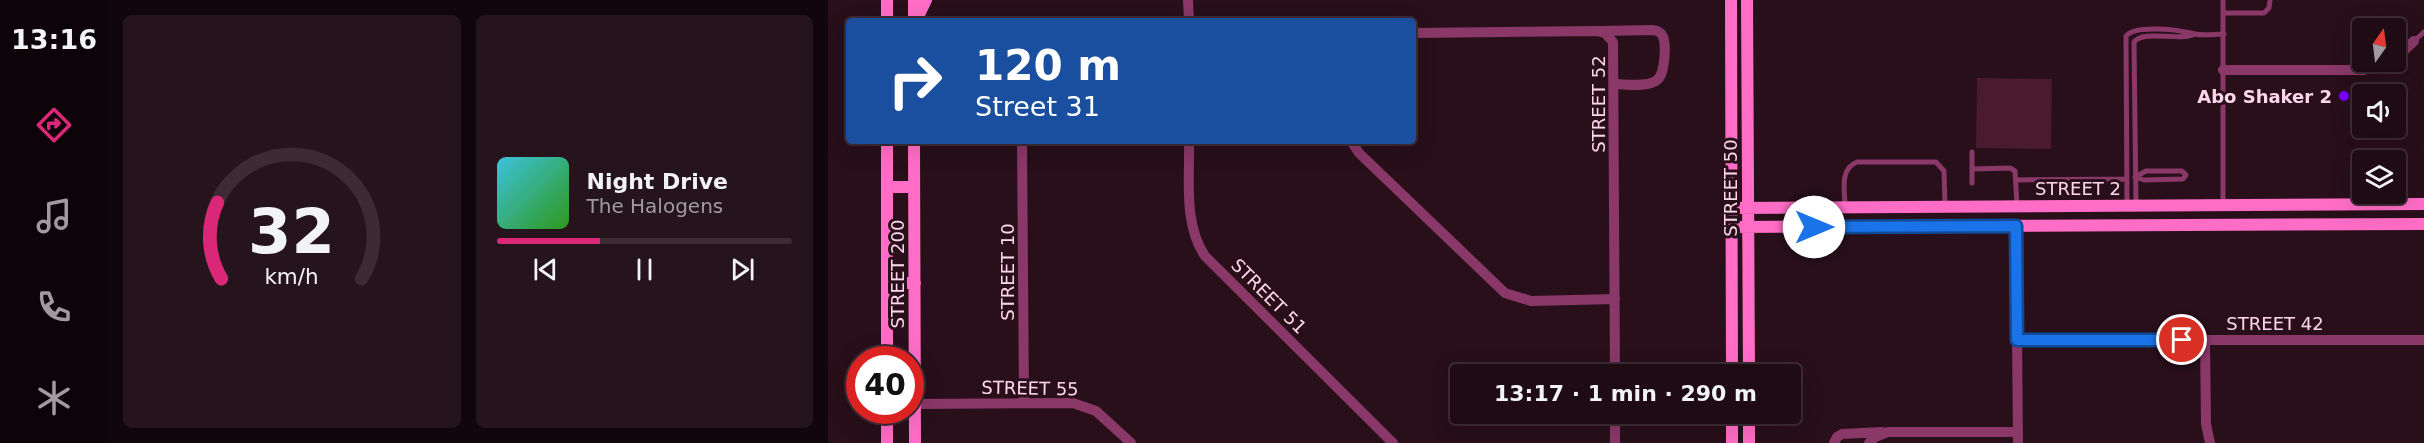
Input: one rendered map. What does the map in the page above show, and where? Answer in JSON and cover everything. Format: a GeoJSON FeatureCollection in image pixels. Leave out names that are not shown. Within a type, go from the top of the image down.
{"type":"FeatureCollection","features":[{"type":"Feature","properties":{"kind":"street"},"geometry":{"type":"LineString","coordinates":[[887,0],[887,18]]}},
{"type":"Feature","properties":{"kind":"street"},"geometry":{"type":"LineString","coordinates":[[914,0],[915,18]]}},
{"type":"Feature","properties":{"kind":"street"},"geometry":{"type":"LineString","coordinates":[[917,18],[926,0]]}},
{"type":"Feature","properties":{"kind":"street"},"geometry":{"type":"LineString","coordinates":[[1188,0],[1189,18]]}},
{"type":"Feature","properties":{"kind":"street","name":"STREET 50"},"geometry":{"type":"LineString","coordinates":[[1731,0],[1732,364]]}},
{"type":"Feature","properties":{"kind":"street","name":"STREET 50"},"geometry":{"type":"LineString","coordinates":[[1747,0],[1749,364]]}},
{"type":"Feature","properties":{"kind":"street"},"geometry":{"type":"LineString","coordinates":[[1597,31],[1653,30],[1663,37],[1664,69],[1660,79],[1650,84],[1614,84]]}},
{"type":"Feature","properties":{"kind":"street","name":"STREET 52"},"geometry":{"type":"LineString","coordinates":[[1416,33],[1597,31],[1605,33],[1613,42],[1615,364]]}},
{"type":"Feature","properties":{"kind":"street"},"geometry":{"type":"LineString","coordinates":[[2406,49],[2414,41]]}},
{"type":"Feature","properties":{"kind":"street"},"geometry":{"type":"LineString","coordinates":[[2223,70],[2352,70]]}},
{"type":"Feature","properties":{"kind":"street","name":"STREET 200"},"geometry":{"type":"LineString","coordinates":[[887,144],[887,346]]}},
{"type":"Feature","properties":{"kind":"street","name":"STREET 200"},"geometry":{"type":"LineString","coordinates":[[914,144],[915,346]]}},
{"type":"Feature","properties":{"kind":"street","name":"STREET 10"},"geometry":{"type":"LineString","coordinates":[[1022,144],[1024,403]]}},
{"type":"Feature","properties":{"kind":"street","name":"STREET 51"},"geometry":{"type":"LineString","coordinates":[[1190,144],[1191,223],[1196,240],[1205,256],[1393,443]]}},
{"type":"Feature","properties":{"kind":"street"},"geometry":{"type":"LineString","coordinates":[[1353,144],[1359,153],[1505,293],[1531,301],[1615,299]]}},
{"type":"Feature","properties":{"kind":"street"},"geometry":{"type":"LineString","coordinates":[[887,187],[914,187]]}},
{"type":"Feature","properties":{"kind":"street","name":"STREET 2"},"geometry":{"type":"LineString","coordinates":[[1732,208],[2424,204]]}},
{"type":"Feature","properties":{"kind":"street"},"geometry":{"type":"LineString","coordinates":[[2369,205],[2370,224]]}},
{"type":"Feature","properties":{"kind":"street"},"geometry":{"type":"LineString","coordinates":[[2017,207],[2032,217],[2016,226],[2002,222],[2003,210],[2017,207]]}},
{"type":"Feature","properties":{"kind":"street","name":"STREET 2"},"geometry":{"type":"LineString","coordinates":[[1732,227],[2424,224]]}},
{"type":"Feature","properties":{"kind":"street"},"geometry":{"type":"LineString","coordinates":[[1834,443],[1842,434],[1888,432],[2018,437],[2016,226]]}},
{"type":"Feature","properties":{"kind":"street"},"geometry":{"type":"LineString","coordinates":[[887,283],[915,283]]}},
{"type":"Feature","properties":{"kind":"street","name":"STREET 42"},"geometry":{"type":"LineString","coordinates":[[2017,340],[2424,340]]}},
{"type":"Feature","properties":{"kind":"street"},"geometry":{"type":"LineString","coordinates":[[2205,340],[2206,424],[2210,443]]}},
{"type":"Feature","properties":{"kind":"street","name":"STREET 55"},"geometry":{"type":"LineString","coordinates":[[924,404],[1073,403],[1090,407],[1102,415],[1131,443]]}},
{"type":"Feature","properties":{"kind":"street"},"geometry":{"type":"LineString","coordinates":[[887,424],[887,443]]}},
{"type":"Feature","properties":{"kind":"street","name":"STREET 200"},"geometry":{"type":"LineString","coordinates":[[915,424],[915,443]]}},
{"type":"Feature","properties":{"kind":"street"},"geometry":{"type":"LineString","coordinates":[[1615,424],[1615,443]]}},
{"type":"Feature","properties":{"kind":"street"},"geometry":{"type":"LineString","coordinates":[[1732,424],[1732,443]]}},
{"type":"Feature","properties":{"kind":"street"},"geometry":{"type":"LineString","coordinates":[[1749,424],[1749,443]]}},
{"type":"Feature","properties":{"kind":"street"},"geometry":{"type":"LineString","coordinates":[[1869,443],[1875,437],[1888,432]]}},
{"type":"Feature","properties":{"kind":"lane"},"geometry":{"type":"LineString","coordinates":[[2223,0],[2223,206]]}},
{"type":"Feature","properties":{"kind":"lane"},"geometry":{"type":"LineString","coordinates":[[2223,13],[2264,13],[2269,8],[2270,0]]}},
{"type":"Feature","properties":{"kind":"lane"},"geometry":{"type":"LineString","coordinates":[[2131,206],[2126,178],[2124,45],[2129,33],[2137,30],[2183,30],[2195,34]]}},
{"type":"Feature","properties":{"kind":"lane"},"geometry":{"type":"LineString","coordinates":[[2414,41],[2424,32]]}},
{"type":"Feature","properties":{"kind":"lane"},"geometry":{"type":"LineString","coordinates":[[2129,33],[2136,39]]}},
{"type":"Feature","properties":{"kind":"lane"},"geometry":{"type":"LineString","coordinates":[[2136,39],[2223,34]]}},
{"type":"Feature","properties":{"kind":"lane"},"geometry":{"type":"LineString","coordinates":[[2131,206],[2135,177],[2134,45],[2136,39]]}},
{"type":"Feature","properties":{"kind":"lane"},"geometry":{"type":"LineString","coordinates":[[1972,152],[1972,183]]}},
{"type":"Feature","properties":{"kind":"lane"},"geometry":{"type":"LineString","coordinates":[[1845,207],[1844,175],[1850,165],[1857,162],[1932,161],[1940,165],[1944,171],[1945,207]]}},
{"type":"Feature","properties":{"kind":"lane"},"geometry":{"type":"LineString","coordinates":[[1972,169],[2013,169],[2016,174],[2017,207]]}},
{"type":"Feature","properties":{"kind":"lane"},"geometry":{"type":"LineString","coordinates":[[2016,180],[2126,178],[2135,177],[2146,171],[2182,171],[2186,175],[2183,179],[2144,180],[2135,177]]}},
{"type":"Feature","properties":{"kind":"building"},"geometry":{"type":"Polygon","coordinates":[[[1977,78],[2052,79],[2051,149],[1976,148],[1977,78]]]}},
{"type":"Feature","properties":{"kind":"place","name":"Abo Shaker 2"},"geometry":{"type":"Point","coordinates":[2344,96]}},
{"type":"Feature","properties":{"kind":"route"},"geometry":{"type":"LineString","coordinates":[[1814,227],[2016,226],[2017,340],[2182,340]]}}]}
